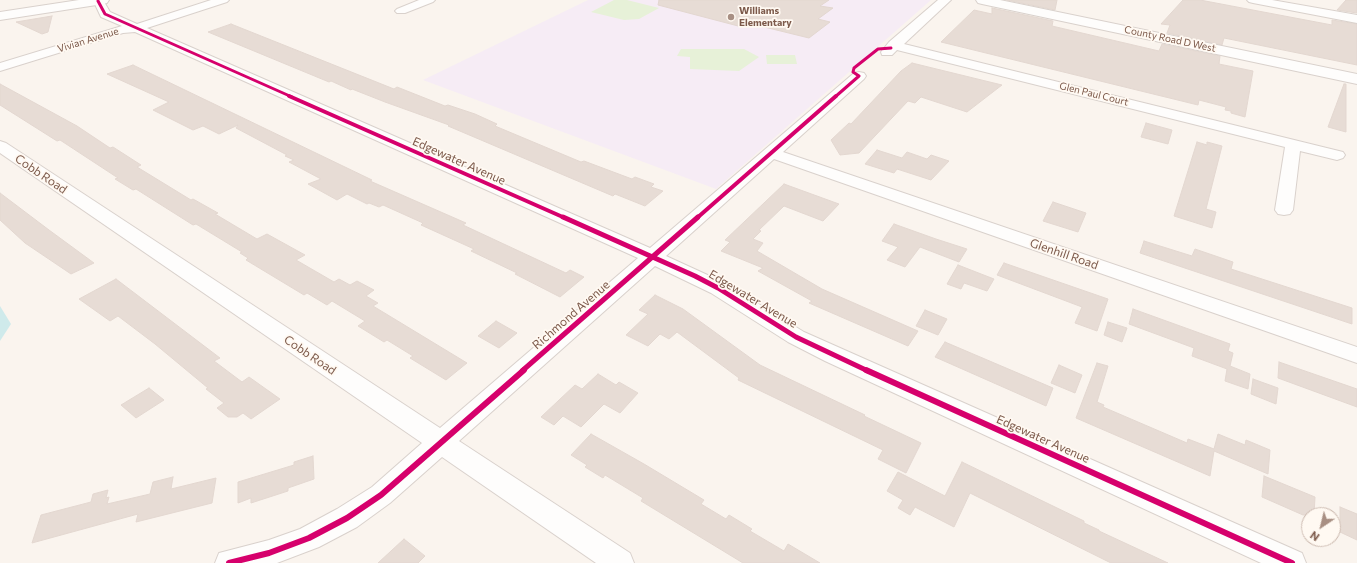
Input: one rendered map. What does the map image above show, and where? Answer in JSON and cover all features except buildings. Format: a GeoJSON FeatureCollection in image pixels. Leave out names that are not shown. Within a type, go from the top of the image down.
{"type":"FeatureCollection","features":[{"type":"Feature","properties":{"kind":"street","name":"Edgewater Avenue"},"geometry":{"type":"LineString","coordinates":[[100,0],[105,14],[652,257],[718,288],[796,337],[833,355],[1292,563]]}},
{"type":"Feature","properties":{"kind":"street"},"geometry":{"type":"LineString","coordinates":[[0,16],[100,0]]}},
{"type":"Feature","properties":{"kind":"street","name":"Vivian Avenue"},"geometry":{"type":"LineString","coordinates":[[0,67],[121,30],[136,28],[222,0]]}},
{"type":"Feature","properties":{"kind":"street"},"geometry":{"type":"LineString","coordinates":[[401,11],[430,0]]}},
{"type":"Feature","properties":{"kind":"street","name":"Glen Paul Court"},"geometry":{"type":"LineString","coordinates":[[945,0],[890,49],[1337,155]]}},
{"type":"Feature","properties":{"kind":"street","name":"County Road D West"},"geometry":{"type":"LineString","coordinates":[[982,0],[1357,79]]}},
{"type":"Feature","properties":{"kind":"street"},"geometry":{"type":"LineString","coordinates":[[1253,0],[1357,19]]}},
{"type":"Feature","properties":{"kind":"street","name":"Richmond Avenue"},"geometry":{"type":"LineString","coordinates":[[229,563],[269,553],[309,538],[347,518],[381,495],[859,76]]}},
{"type":"Feature","properties":{"kind":"street"},"geometry":{"type":"LineString","coordinates":[[1284,210],[1293,144]]}},
{"type":"Feature","properties":{"kind":"street","name":"Cobb Road"},"geometry":{"type":"LineString","coordinates":[[0,146],[620,563]]}},
{"type":"Feature","properties":{"kind":"street","name":"Glenhill Road"},"geometry":{"type":"LineString","coordinates":[[771,153],[1357,355]]}},
{"type":"Feature","properties":{"kind":"shaded area"},"geometry":{"type":"Polygon","coordinates":[[[588,0],[931,0],[716,189],[423,80],[588,0]]]}},
{"type":"Feature","properties":{"kind":"green space"},"geometry":{"type":"Polygon","coordinates":[[[614,0],[627,0],[659,8],[639,19],[624,20],[591,12],[614,0]]]}},
{"type":"Feature","properties":{"kind":"green space"},"geometry":{"type":"Polygon","coordinates":[[[681,49],[744,49],[759,57],[739,71],[690,69],[690,57],[677,56],[681,49]]]}},
{"type":"Feature","properties":{"kind":"green space"},"geometry":{"type":"Polygon","coordinates":[[[766,55],[795,55],[797,64],[767,64],[766,55]]]}},
{"type":"Feature","properties":{"kind":"water"},"geometry":{"type":"Polygon","coordinates":[[[0,306],[11,324],[0,341],[0,306]]]}},
{"type":"Feature","properties":{"kind":"cycle path"},"geometry":{"type":"LineString","coordinates":[[98,1],[105,14],[695,276],[718,288],[796,337],[833,355],[1292,563]]}},
{"type":"Feature","properties":{"kind":"cycle path"},"geometry":{"type":"LineString","coordinates":[[229,563],[269,553],[309,538],[347,518],[381,495],[859,76],[853,72],[854,68],[878,49],[891,48]]}},
{"type":"Feature","properties":{"kind":"place","name":"Williams Elementary"},"geometry":{"type":"Point","coordinates":[731,17]}}]}
